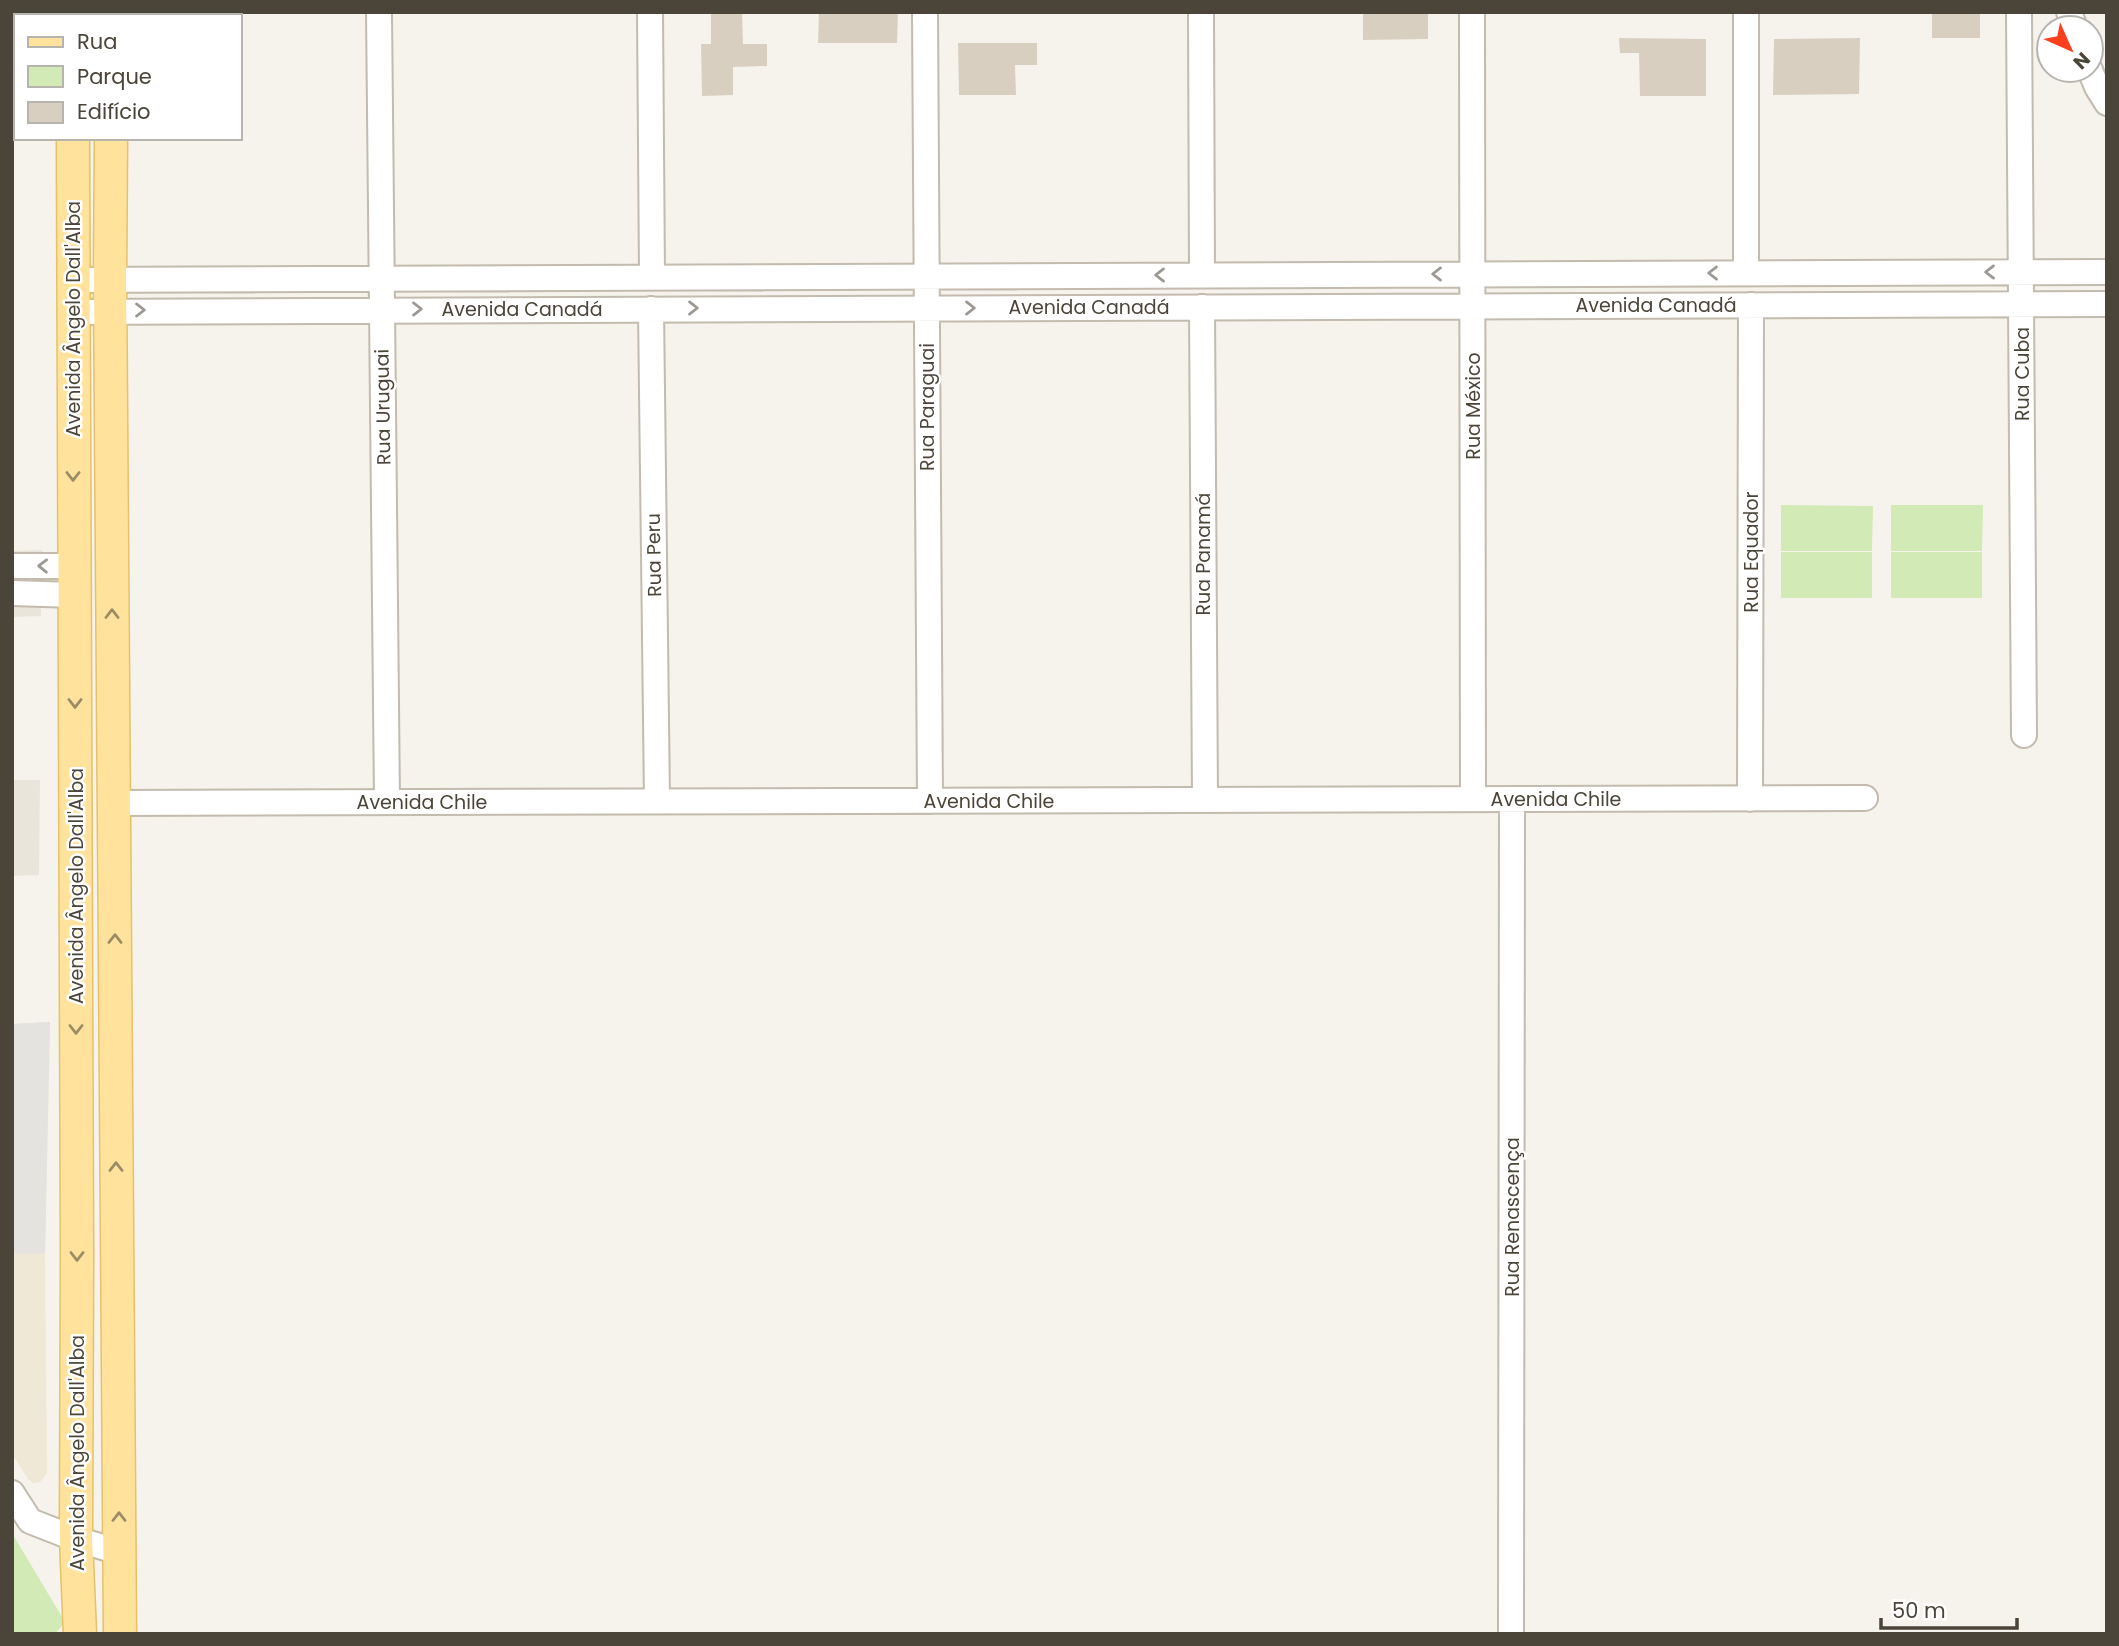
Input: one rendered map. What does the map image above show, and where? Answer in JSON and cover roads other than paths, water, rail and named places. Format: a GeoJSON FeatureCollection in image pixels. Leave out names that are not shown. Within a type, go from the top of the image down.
{"type":"FeatureCollection","features":[{"type":"Feature","properties":{"kind":"main road","name":"Avenida Ângelo Dall'Alba"},"geometry":{"type":"LineString","coordinates":[[73,140],[76,1539],[80,1634]]}},
{"type":"Feature","properties":{"kind":"main road","name":"Avenida Ângelo Dall'Alba"},"geometry":{"type":"LineString","coordinates":[[111,140],[120,1634]]}},
{"type":"Feature","properties":{"kind":"street","name":"Rua Uruguai"},"geometry":{"type":"LineString","coordinates":[[379,12],[387,802]]}},
{"type":"Feature","properties":{"kind":"street"},"geometry":{"type":"LineString","coordinates":[[650,12],[653,277]]}},
{"type":"Feature","properties":{"kind":"street","name":"Rua Paraguai"},"geometry":{"type":"LineString","coordinates":[[925,12],[930,801]]}},
{"type":"Feature","properties":{"kind":"street"},"geometry":{"type":"LineString","coordinates":[[1201,12],[1202,275]]}},
{"type":"Feature","properties":{"kind":"street","name":"Rua México"},"geometry":{"type":"LineString","coordinates":[[1472,12],[1474,799]]}},
{"type":"Feature","properties":{"kind":"street"},"geometry":{"type":"LineString","coordinates":[[1746,12],[1746,273]]}},
{"type":"Feature","properties":{"kind":"street","name":"Rua Cuba"},"geometry":{"type":"LineString","coordinates":[[2020,12],[2024,735]]}},
{"type":"Feature","properties":{"kind":"street"},"geometry":{"type":"LineString","coordinates":[[2096,84],[2107,103]]}},
{"type":"Feature","properties":{"kind":"street","name":"Avenida Canadá"},"geometry":{"type":"LineString","coordinates":[[73,280],[2107,272]]}},
{"type":"Feature","properties":{"kind":"street","name":"Avenida Canadá"},"geometry":{"type":"LineString","coordinates":[[72,312],[2107,304]]}},
{"type":"Feature","properties":{"kind":"street","name":"Rua Equador"},"geometry":{"type":"LineString","coordinates":[[1750,799],[1751,305]]}},
{"type":"Feature","properties":{"kind":"street","name":"Rua Panamá"},"geometry":{"type":"LineString","coordinates":[[1202,307],[1205,800]]}},
{"type":"Feature","properties":{"kind":"street","name":"Rua Peru"},"geometry":{"type":"LineString","coordinates":[[651,309],[657,802]]}},
{"type":"Feature","properties":{"kind":"street"},"geometry":{"type":"LineString","coordinates":[[12,566],[74,580]]}},
{"type":"Feature","properties":{"kind":"street"},"geometry":{"type":"LineString","coordinates":[[12,593],[74,580]]}},
{"type":"Feature","properties":{"kind":"street","name":"Avenida Chile"},"geometry":{"type":"LineString","coordinates":[[114,803],[1865,798]]}},
{"type":"Feature","properties":{"kind":"street","name":"Rua Renascença"},"geometry":{"type":"LineString","coordinates":[[1511,1634],[1513,799]]}},
{"type":"Feature","properties":{"kind":"street"},"geometry":{"type":"LineString","coordinates":[[12,1493],[30,1521],[119,1552]]}}]}
